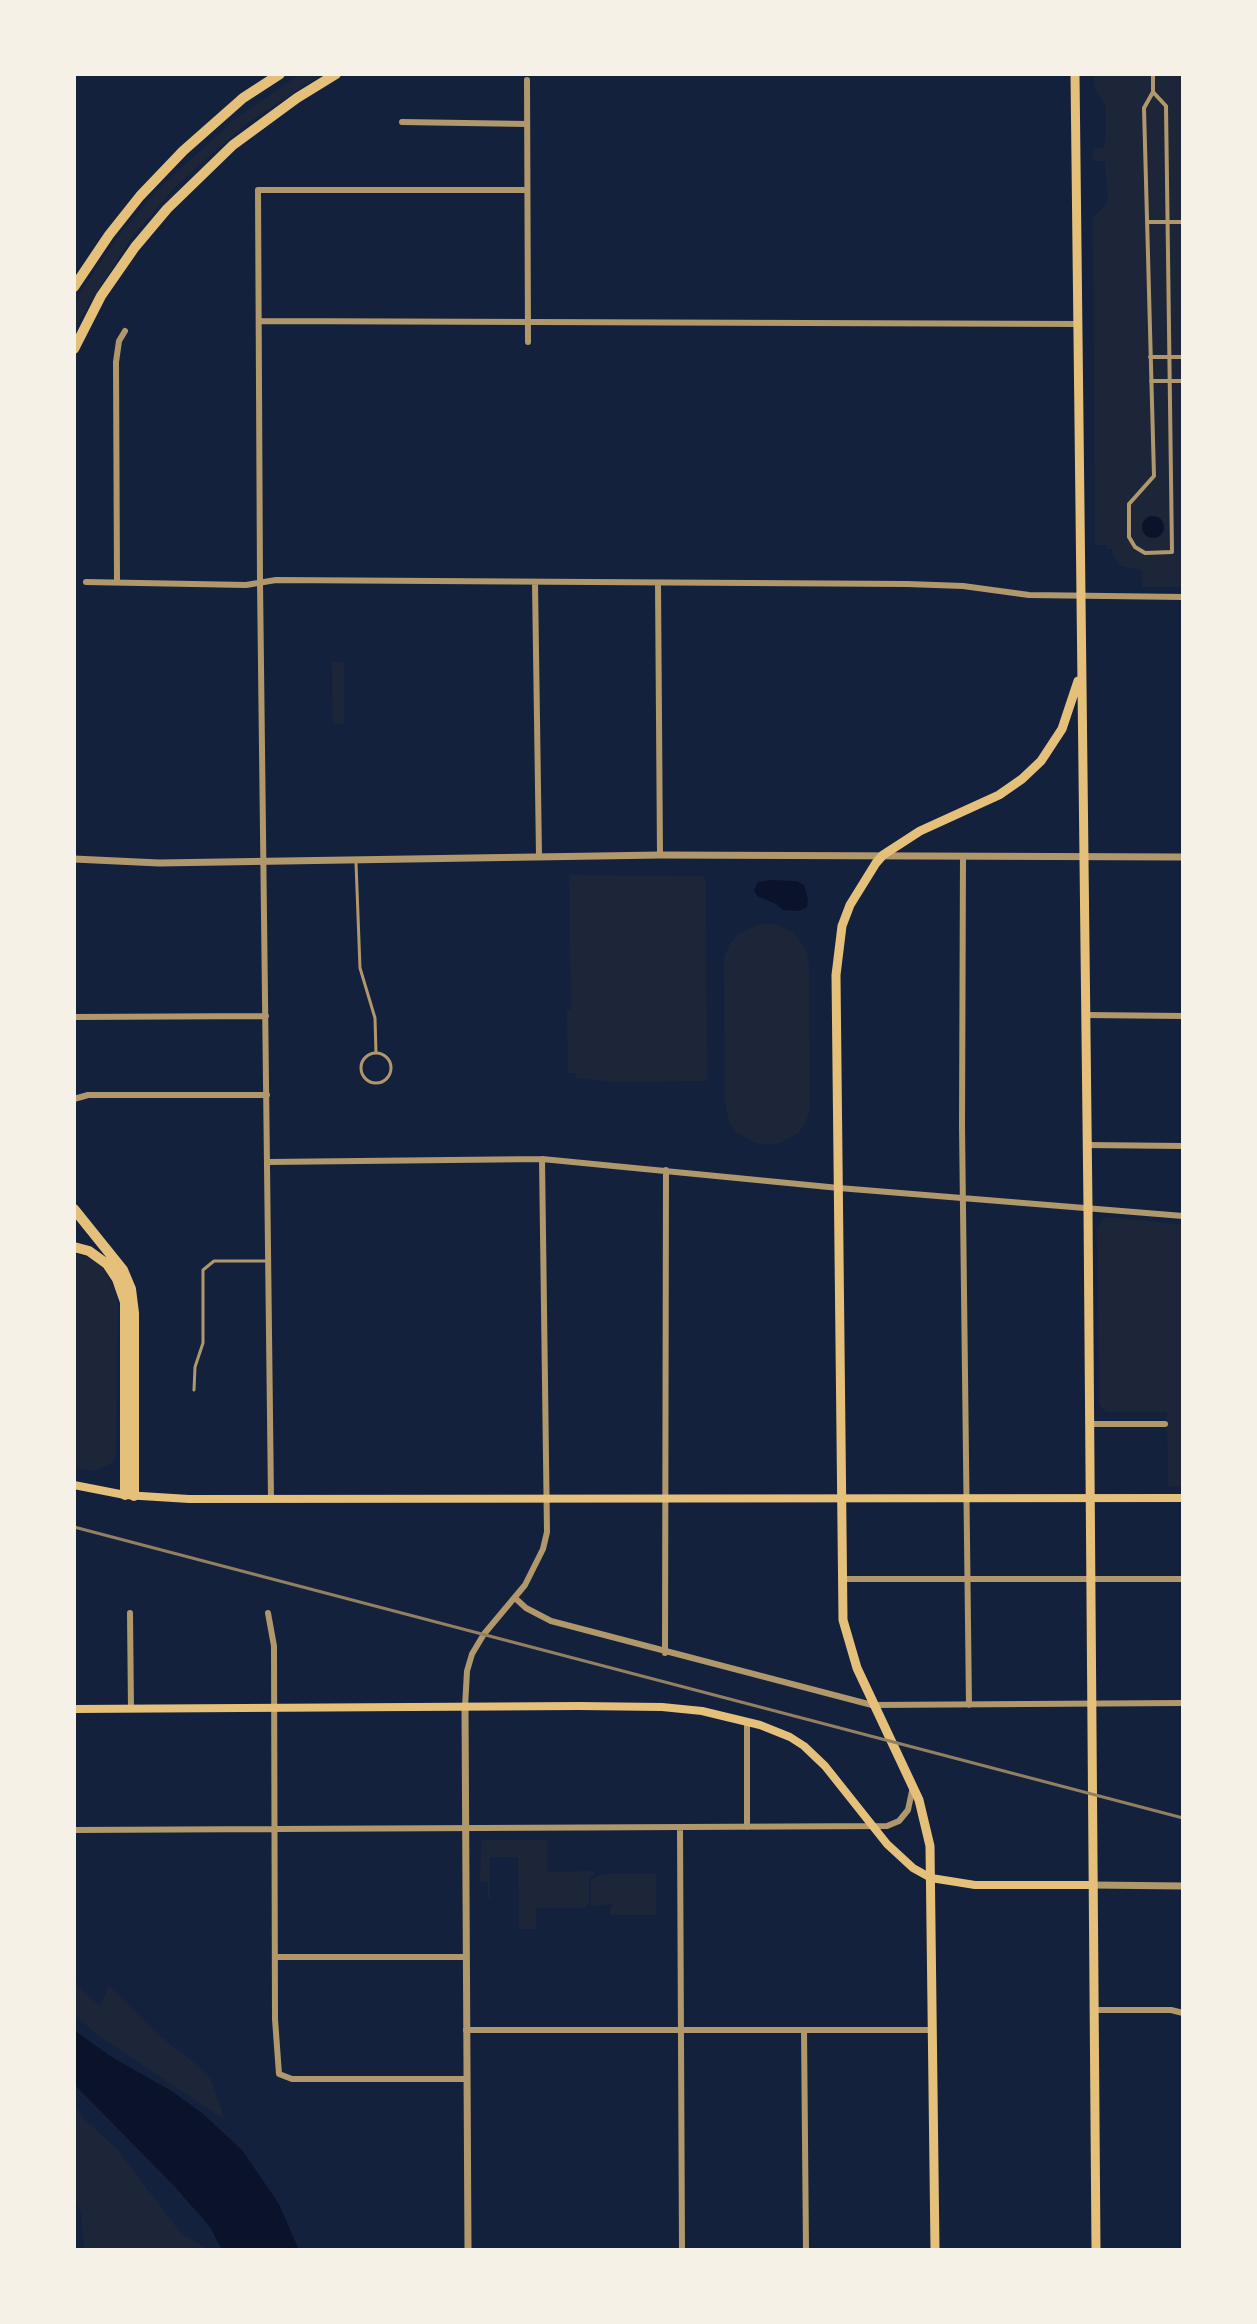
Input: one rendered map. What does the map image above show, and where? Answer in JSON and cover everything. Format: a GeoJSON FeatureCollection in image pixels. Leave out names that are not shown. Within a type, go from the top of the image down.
{"type":"FeatureCollection","features":[{"type":"Feature","properties":{"kind":"highway"},"geometry":{"type":"LineString","coordinates":[[74,287],[140,196],[183,151],[243,98],[280,74]]}},
{"type":"Feature","properties":{"kind":"highway"},"geometry":{"type":"LineString","coordinates":[[74,349],[101,296],[135,247],[167,209],[233,145],[336,74]]}},
{"type":"Feature","properties":{"kind":"highway"},"geometry":{"type":"LineString","coordinates":[[74,1209],[123,1270],[131,1289],[134,1313],[130,1496]]}},
{"type":"Feature","properties":{"kind":"highway"},"geometry":{"type":"LineString","coordinates":[[74,1247],[89,1251],[107,1264],[117,1279],[125,1302],[130,1496]]}},
{"type":"Feature","properties":{"kind":"main road"},"geometry":{"type":"LineString","coordinates":[[1075,74],[1096,2250]]}},
{"type":"Feature","properties":{"kind":"main road"},"geometry":{"type":"LineString","coordinates":[[935,2250],[928,1834],[913,1784],[857,1668],[843,1620],[836,975],[842,926],[850,905],[883,855],[920,831],[1012,787],[1032,771],[1056,740],[1067,718],[1075,696],[1081,661]]}},
{"type":"Feature","properties":{"kind":"main road"},"geometry":{"type":"LineString","coordinates":[[74,1485],[130,1496],[271,1499],[1183,1498]]}},
{"type":"Feature","properties":{"kind":"main road"},"geometry":{"type":"LineString","coordinates":[[74,1709],[662,1707],[702,1711],[773,1730],[804,1746],[825,1766],[903,1859],[931,1878],[975,1885],[1093,1885]]}},
{"type":"Feature","properties":{"kind":"street"},"geometry":{"type":"LineString","coordinates":[[1153,74],[1153,92],[1144,108],[1154,476],[1129,504],[1129,537],[1135,547],[1145,553],[1172,552],[1166,106],[1153,92]]}},
{"type":"Feature","properties":{"kind":"street"},"geometry":{"type":"LineString","coordinates":[[527,80],[528,342]]}},
{"type":"Feature","properties":{"kind":"street"},"geometry":{"type":"LineString","coordinates":[[402,122],[527,124]]}},
{"type":"Feature","properties":{"kind":"street"},"geometry":{"type":"LineString","coordinates":[[271,1499],[258,190],[527,190]]}},
{"type":"Feature","properties":{"kind":"street"},"geometry":{"type":"LineString","coordinates":[[1147,222],[1183,222]]}},
{"type":"Feature","properties":{"kind":"street"},"geometry":{"type":"LineString","coordinates":[[260,321],[1079,324]]}},
{"type":"Feature","properties":{"kind":"street"},"geometry":{"type":"LineString","coordinates":[[117,582],[116,362],[119,341],[125,331]]}},
{"type":"Feature","properties":{"kind":"street"},"geometry":{"type":"LineString","coordinates":[[1150,357],[1183,357]]}},
{"type":"Feature","properties":{"kind":"street"},"geometry":{"type":"LineString","coordinates":[[1151,381],[1183,381]]}},
{"type":"Feature","properties":{"kind":"street"},"geometry":{"type":"LineString","coordinates":[[86,582],[246,585],[276,580],[907,584],[963,586],[1029,595],[1183,597]]}},
{"type":"Feature","properties":{"kind":"street"},"geometry":{"type":"LineString","coordinates":[[535,583],[539,856]]}},
{"type":"Feature","properties":{"kind":"street"},"geometry":{"type":"LineString","coordinates":[[658,583],[660,855]]}},
{"type":"Feature","properties":{"kind":"street"},"geometry":{"type":"LineString","coordinates":[[74,859],[159,863],[660,855],[1183,857]]}},
{"type":"Feature","properties":{"kind":"street"},"geometry":{"type":"LineString","coordinates":[[963,857],[963,1197],[969,1705]]}},
{"type":"Feature","properties":{"kind":"street"},"geometry":{"type":"LineString","coordinates":[[1086,1015],[1183,1016]]}},
{"type":"Feature","properties":{"kind":"street"},"geometry":{"type":"LineString","coordinates":[[74,1017],[266,1016]]}},
{"type":"Feature","properties":{"kind":"street"},"geometry":{"type":"LineString","coordinates":[[74,1099],[88,1095],[267,1095]]}},
{"type":"Feature","properties":{"kind":"street"},"geometry":{"type":"LineString","coordinates":[[1087,1145],[1183,1146]]}},
{"type":"Feature","properties":{"kind":"street"},"geometry":{"type":"LineString","coordinates":[[268,1162],[542,1159],[839,1188],[1183,1216]]}},
{"type":"Feature","properties":{"kind":"street"},"geometry":{"type":"LineString","coordinates":[[468,2250],[467,1671],[473,1651],[484,1634],[532,1573],[543,1549],[548,1524],[542,1159]]}},
{"type":"Feature","properties":{"kind":"street"},"geometry":{"type":"LineString","coordinates":[[665,1653],[666,1170]]}},
{"type":"Feature","properties":{"kind":"street"},"geometry":{"type":"LineString","coordinates":[[1089,1424],[1165,1424]]}},
{"type":"Feature","properties":{"kind":"street"},"geometry":{"type":"LineString","coordinates":[[842,1579],[1183,1579]]}},
{"type":"Feature","properties":{"kind":"street"},"geometry":{"type":"LineString","coordinates":[[515,1598],[526,1608],[551,1621],[875,1706],[1183,1703]]}},
{"type":"Feature","properties":{"kind":"street"},"geometry":{"type":"LineString","coordinates":[[130,1613],[131,1709]]}},
{"type":"Feature","properties":{"kind":"street"},"geometry":{"type":"LineString","coordinates":[[268,1613],[274,1646],[276,2060],[281,2077],[467,2079]]}},
{"type":"Feature","properties":{"kind":"street"},"geometry":{"type":"LineString","coordinates":[[747,1722],[747,1827]]}},
{"type":"Feature","properties":{"kind":"street"},"geometry":{"type":"LineString","coordinates":[[74,1830],[874,1827],[894,1824],[904,1816],[910,1806],[913,1784]]}},
{"type":"Feature","properties":{"kind":"street"},"geometry":{"type":"LineString","coordinates":[[680,1828],[682,2250]]}},
{"type":"Feature","properties":{"kind":"street"},"geometry":{"type":"LineString","coordinates":[[1093,1885],[1183,1886]]}},
{"type":"Feature","properties":{"kind":"street"},"geometry":{"type":"LineString","coordinates":[[275,1957],[466,1957]]}},
{"type":"Feature","properties":{"kind":"street"},"geometry":{"type":"LineString","coordinates":[[1094,2010],[1171,2010],[1183,2013]]}},
{"type":"Feature","properties":{"kind":"street"},"geometry":{"type":"LineString","coordinates":[[466,2030],[933,2030]]}},
{"type":"Feature","properties":{"kind":"street"},"geometry":{"type":"LineString","coordinates":[[804,2030],[806,2250]]}},
{"type":"Feature","properties":{"kind":"lane"},"geometry":{"type":"LineString","coordinates":[[355,859],[360,968],[375,1018],[376,1053]]}},
{"type":"Feature","properties":{"kind":"lane"},"geometry":{"type":"LineString","coordinates":[[376,1053],[385,1057],[390,1070],[385,1079],[376,1083],[364,1077],[361,1068],[364,1059],[376,1053]]}},
{"type":"Feature","properties":{"kind":"lane"},"geometry":{"type":"LineString","coordinates":[[194,1390],[195,1367],[202,1349],[203,1270],[214,1261],[268,1261]]}},
{"type":"Feature","properties":{"kind":"shaded area"},"geometry":{"type":"Polygon","coordinates":[[[300,74],[322,74],[246,124],[176,186],[132,237],[74,329],[74,305],[82,290],[118,237],[157,190],[235,119],[300,74]]]}},
{"type":"Feature","properties":{"kind":"shaded area"},"geometry":{"type":"Polygon","coordinates":[[[1093,74],[1183,74],[1183,587],[1142,587],[1141,570],[1122,566],[1107,545],[1095,545],[1093,218],[1108,202],[1105,161],[1093,161],[1093,148],[1104,148],[1106,106],[1094,88],[1093,74]]]}},
{"type":"Feature","properties":{"kind":"shaded area"},"geometry":{"type":"Polygon","coordinates":[[[1153,516],[1161,519],[1164,527],[1161,535],[1153,538],[1145,535],[1142,527],[1145,519],[1153,516]]]}},
{"type":"Feature","properties":{"kind":"shaded area"},"geometry":{"type":"Polygon","coordinates":[[[332,662],[344,662],[344,724],[333,724],[332,662]]]}},
{"type":"Feature","properties":{"kind":"shaded area"},"geometry":{"type":"Polygon","coordinates":[[[569,875],[702,876],[706,880],[707,1081],[614,1082],[576,1078],[575,1073],[568,1073],[567,1010],[571,1009],[569,875]]]}},
{"type":"Feature","properties":{"kind":"shaded area"},"geometry":{"type":"Polygon","coordinates":[[[796,881],[804,885],[807,907],[799,911],[783,910],[757,896],[754,890],[758,882],[796,881]]]}},
{"type":"Feature","properties":{"kind":"shaded area"},"geometry":{"type":"Polygon","coordinates":[[[759,924],[774,924],[794,933],[807,951],[809,966],[810,1109],[798,1133],[781,1143],[768,1145],[755,1143],[737,1133],[729,1122],[725,1103],[724,959],[729,945],[738,934],[759,924]]]}},
{"type":"Feature","properties":{"kind":"shaded area"},"geometry":{"type":"Polygon","coordinates":[[[1111,1217],[1183,1225],[1183,1487],[1168,1486],[1167,1412],[1107,1412],[1099,1405],[1097,1228],[1102,1219],[1111,1217]]]}},
{"type":"Feature","properties":{"kind":"shaded area"},"geometry":{"type":"Polygon","coordinates":[[[74,1254],[90,1258],[101,1266],[116,1291],[118,1306],[116,1457],[112,1463],[94,1471],[74,1467],[74,1254]]]}},
{"type":"Feature","properties":{"kind":"shaded area"},"geometry":{"type":"Polygon","coordinates":[[[483,1840],[547,1840],[547,1872],[594,1871],[589,1878],[589,1904],[584,1908],[536,1908],[536,1929],[519,1929],[518,1857],[490,1857],[488,1898],[488,1882],[480,1882],[483,1840]]]}},
{"type":"Feature","properties":{"kind":"shaded area"},"geometry":{"type":"Polygon","coordinates":[[[611,1874],[656,1874],[656,1915],[609,1915],[612,1904],[591,1906],[591,1880],[611,1874]]]}},
{"type":"Feature","properties":{"kind":"shaded area"},"geometry":{"type":"Polygon","coordinates":[[[74,1982],[100,2006],[109,1986],[157,2034],[192,2061],[211,2080],[225,2120],[96,2034],[74,2014],[74,1982]]]}},
{"type":"Feature","properties":{"kind":"shaded area"},"geometry":{"type":"Polygon","coordinates":[[[74,2030],[110,2056],[173,2092],[202,2113],[242,2150],[279,2204],[299,2250],[222,2250],[210,2227],[176,2188],[74,2084],[74,2030]]]}},
{"type":"Feature","properties":{"kind":"shaded area"},"geometry":{"type":"Polygon","coordinates":[[[74,2102],[83,2118],[118,2150],[180,2232],[208,2250],[84,2250],[81,2212],[74,2199],[74,2102]]]}},
{"type":"Feature","properties":{"kind":"railway"},"geometry":{"type":"LineString","coordinates":[[74,1527],[1183,1818]]}}]}
